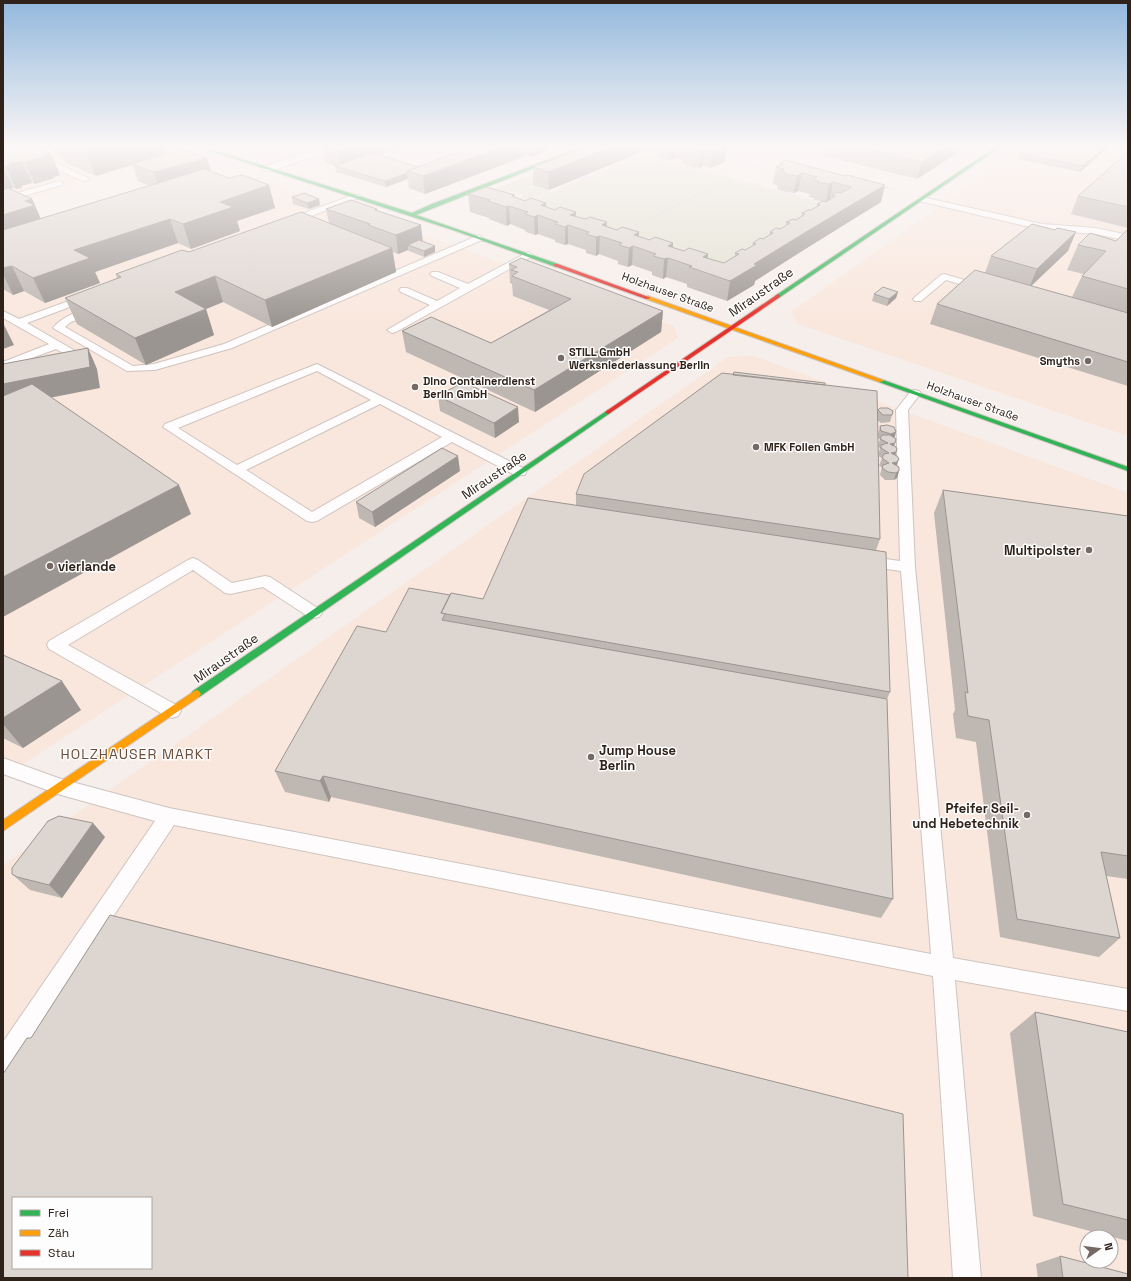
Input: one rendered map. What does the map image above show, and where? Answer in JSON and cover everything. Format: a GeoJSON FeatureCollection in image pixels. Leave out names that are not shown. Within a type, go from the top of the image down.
{"type":"FeatureCollection","features":[{"type":"Feature","properties":{"kind":"street","name":"Holzhauser Straße"},"geometry":{"type":"LineString","coordinates":[[384,206],[528,255],[1128,469]]}},
{"type":"Feature","properties":{"kind":"street"},"geometry":{"type":"LineString","coordinates":[[412,215],[432,206]]}},
{"type":"Feature","properties":{"kind":"street","name":"Miraustraße"},"geometry":{"type":"LineString","coordinates":[[3,826],[912,206]]}},
{"type":"Feature","properties":{"kind":"lane"},"geometry":{"type":"LineString","coordinates":[[276,226],[332,206]]}},
{"type":"Feature","properties":{"kind":"lane"},"geometry":{"type":"LineString","coordinates":[[356,209],[363,206]]}},
{"type":"Feature","properties":{"kind":"lane"},"geometry":{"type":"LineString","coordinates":[[948,206],[994,218],[1042,227],[1096,231],[1128,238]]}},
{"type":"Feature","properties":{"kind":"lane"},"geometry":{"type":"LineString","coordinates":[[104,306],[67,320],[58,328],[131,369],[155,367],[228,346],[479,238]]}},
{"type":"Feature","properties":{"kind":"lane"},"geometry":{"type":"LineString","coordinates":[[392,330],[528,255]]}},
{"type":"Feature","properties":{"kind":"lane"},"geometry":{"type":"LineString","coordinates":[[397,261],[412,266]]}},
{"type":"Feature","properties":{"kind":"lane"},"geometry":{"type":"LineString","coordinates":[[435,274],[468,288]]}},
{"type":"Feature","properties":{"kind":"lane"},"geometry":{"type":"LineString","coordinates":[[918,299],[944,277],[990,290]]}},
{"type":"Feature","properties":{"kind":"lane"},"geometry":{"type":"LineString","coordinates":[[404,290],[438,305]]}},
{"type":"Feature","properties":{"kind":"lane"},"geometry":{"type":"LineString","coordinates":[[18,323],[99,293]]}},
{"type":"Feature","properties":{"kind":"lane"},"geometry":{"type":"LineString","coordinates":[[3,314],[90,364]]}},
{"type":"Feature","properties":{"kind":"lane"},"geometry":{"type":"LineString","coordinates":[[3,366],[57,345]]}},
{"type":"Feature","properties":{"kind":"lane"},"geometry":{"type":"LineString","coordinates":[[451,437],[312,518],[169,426],[318,367],[520,472]]}},
{"type":"Feature","properties":{"kind":"lane"},"geometry":{"type":"LineString","coordinates":[[915,393],[902,410],[908,567],[943,967],[967,1278]]}},
{"type":"Feature","properties":{"kind":"lane"},"geometry":{"type":"LineString","coordinates":[[236,470],[380,400]]}},
{"type":"Feature","properties":{"kind":"lane"},"geometry":{"type":"LineString","coordinates":[[854,560],[908,567]]}},
{"type":"Feature","properties":{"kind":"lane"},"geometry":{"type":"LineString","coordinates":[[172,711],[55,645],[193,563],[230,589],[265,581],[314,613]]}},
{"type":"Feature","properties":{"kind":"lane"},"geometry":{"type":"LineString","coordinates":[[3,766],[61,787],[169,816],[943,967],[1128,1000]]}},
{"type":"Feature","properties":{"kind":"lane"},"geometry":{"type":"LineString","coordinates":[[3,1062],[169,816]]}},
{"type":"Feature","properties":{"kind":"path"},"geometry":{"type":"LineString","coordinates":[[622,232],[677,206]]}},
{"type":"Feature","properties":{"kind":"shaded area"},"geometry":{"type":"Polygon","coordinates":[[[151,206],[338,206],[453,245],[674,326],[678,338],[3,777],[3,253],[151,206]]]}},
{"type":"Feature","properties":{"kind":"shaded area"},"geometry":{"type":"Polygon","coordinates":[[[520,206],[830,206],[716,272],[517,207],[520,206]]]}},
{"type":"Feature","properties":{"kind":"shaded area"},"geometry":{"type":"Polygon","coordinates":[[[941,206],[1128,206],[1128,436],[798,324],[791,312],[941,206]]]}},
{"type":"Feature","properties":{"kind":"shaded area"},"geometry":{"type":"Polygon","coordinates":[[[754,356],[1128,493],[1128,1278],[3,1278],[3,865],[728,357],[754,356]]]}},
{"type":"Feature","properties":{"kind":"building"},"geometry":{"type":"Polygon","coordinates":[[[3,206],[33,206],[3,215],[3,206]]]}},
{"type":"Feature","properties":{"kind":"building"},"geometry":{"type":"Polygon","coordinates":[[[83,206],[233,207],[183,224],[170,219],[74,250],[90,258],[33,278],[12,266],[3,268],[3,230],[83,206]]]}},
{"type":"Feature","properties":{"kind":"building"},"geometry":{"type":"Polygon","coordinates":[[[335,206],[368,206],[377,209],[375,210],[421,225],[396,235],[368,225],[370,224],[326,209],[335,206]]]}},
{"type":"Feature","properties":{"kind":"building"},"geometry":{"type":"Polygon","coordinates":[[[502,206],[543,206],[555,210],[560,207],[576,212],[570,215],[585,219],[590,217],[607,222],[602,225],[617,230],[622,227],[639,232],[634,235],[650,240],[655,237],[673,243],[668,246],[684,251],[689,248],[708,254],[703,257],[724,263],[739,254],[735,253],[742,249],[745,250],[756,244],[753,243],[760,238],[763,239],[773,233],[770,232],[776,228],[780,229],[790,223],[786,222],[793,219],[796,220],[805,214],[802,213],[819,206],[850,206],[754,264],[757,265],[730,281],[668,258],[664,259],[653,256],[656,254],[633,246],[629,248],[619,245],[622,243],[600,236],[596,237],[586,234],[589,232],[568,225],[565,227],[555,224],[558,222],[538,215],[534,217],[525,214],[528,212],[509,206],[502,206]]]}},
{"type":"Feature","properties":{"kind":"building"},"geometry":{"type":"Polygon","coordinates":[[[301,212],[392,248],[265,300],[215,276],[175,292],[206,309],[135,338],[65,298],[121,277],[116,274],[182,250],[189,252],[301,212]]]}},
{"type":"Feature","properties":{"kind":"building"},"geometry":{"type":"Polygon","coordinates":[[[1032,224],[1055,230],[1057,228],[1076,232],[1037,269],[991,256],[1032,224]]]}},
{"type":"Feature","properties":{"kind":"building"},"geometry":{"type":"Polygon","coordinates":[[[1128,229],[1128,289],[1082,276],[1106,251],[1078,245],[1090,233],[1116,241],[1128,229]]]}},
{"type":"Feature","properties":{"kind":"building"},"geometry":{"type":"Polygon","coordinates":[[[419,240],[435,246],[424,251],[408,245],[419,240]]]}},
{"type":"Feature","properties":{"kind":"building"},"geometry":{"type":"Polygon","coordinates":[[[521,258],[663,311],[534,390],[402,331],[431,317],[491,343],[571,299],[512,276],[518,272],[511,270],[517,267],[509,264],[521,258]]]}},
{"type":"Feature","properties":{"kind":"building"},"geometry":{"type":"Polygon","coordinates":[[[975,270],[1128,313],[1128,362],[937,304],[975,270]]]}},
{"type":"Feature","properties":{"kind":"building"},"geometry":{"type":"Polygon","coordinates":[[[883,287],[898,292],[889,299],[874,294],[883,287]]]}},
{"type":"Feature","properties":{"kind":"building"},"geometry":{"type":"Polygon","coordinates":[[[88,348],[90,367],[3,384],[3,364],[88,348]]]}},
{"type":"Feature","properties":{"kind":"building"},"geometry":{"type":"Polygon","coordinates":[[[734,372],[825,383],[825,385],[733,375],[734,372]]]}},
{"type":"Feature","properties":{"kind":"building","name":"MFK Folien GmbH"},"geometry":{"type":"Polygon","coordinates":[[[722,373],[877,391],[880,539],[576,494],[584,474],[722,373]]]}},
{"type":"Feature","properties":{"kind":"building"},"geometry":{"type":"Polygon","coordinates":[[[463,382],[518,407],[494,423],[438,396],[463,382]]]}},
{"type":"Feature","properties":{"kind":"building","name":"vierlande"},"geometry":{"type":"Polygon","coordinates":[[[32,384],[179,485],[3,577],[3,396],[32,384]]]}},
{"type":"Feature","properties":{"kind":"building"},"geometry":{"type":"Polygon","coordinates":[[[880,408],[888,408],[893,411],[892,415],[883,415],[878,410],[880,408]]]}},
{"type":"Feature","properties":{"kind":"building"},"geometry":{"type":"Polygon","coordinates":[[[887,425],[894,427],[896,432],[891,434],[881,431],[880,426],[887,425]]]}},
{"type":"Feature","properties":{"kind":"building"},"geometry":{"type":"Polygon","coordinates":[[[882,435],[890,435],[896,439],[895,443],[890,444],[897,449],[896,452],[891,453],[899,459],[897,462],[892,463],[899,467],[899,471],[896,473],[888,472],[882,468],[883,465],[889,463],[882,458],[884,454],[889,453],[881,448],[881,445],[888,443],[880,439],[882,435]]]}},
{"type":"Feature","properties":{"kind":"building"},"geometry":{"type":"Polygon","coordinates":[[[442,448],[458,456],[372,512],[356,502],[442,448]]]}},
{"type":"Feature","properties":{"kind":"building"},"geometry":{"type":"Polygon","coordinates":[[[943,490],[1128,516],[1128,856],[1101,852],[1120,938],[1017,919],[989,720],[968,716],[965,692],[968,693],[943,490]]]}},
{"type":"Feature","properties":{"kind":"building"},"geometry":{"type":"Polygon","coordinates":[[[528,498],[886,552],[890,692],[441,613],[451,593],[483,599],[528,498]]]}},
{"type":"Feature","properties":{"kind":"building","name":"Jump House Berlin"},"geometry":{"type":"Polygon","coordinates":[[[409,588],[450,595],[441,613],[445,614],[442,620],[887,699],[893,899],[323,776],[320,781],[275,771],[357,626],[386,632],[409,588]]]}},
{"type":"Feature","properties":{"kind":"building"},"geometry":{"type":"Polygon","coordinates":[[[3,655],[62,681],[3,718],[3,655]]]}},
{"type":"Feature","properties":{"kind":"building"},"geometry":{"type":"Polygon","coordinates":[[[59,816],[93,823],[49,885],[17,877],[12,874],[12,868],[48,821],[59,816]]]}},
{"type":"Feature","properties":{"kind":"building"},"geometry":{"type":"Polygon","coordinates":[[[110,915],[903,1114],[908,1278],[3,1278],[3,1074],[27,1038],[31,1038],[110,915]]]}},
{"type":"Feature","properties":{"kind":"building"},"geometry":{"type":"Polygon","coordinates":[[[1035,1012],[1128,1032],[1128,1220],[1063,1204],[1035,1012]]]}},
{"type":"Feature","properties":{"kind":"building"},"geometry":{"type":"Polygon","coordinates":[[[1060,1256],[1079,1261],[1079,1269],[1109,1269],[1128,1274],[1128,1278],[1063,1278],[1060,1256]]]}},
{"type":"Feature","properties":{"kind":"traffic: fast"},"geometry":{"type":"LineString","coordinates":[[383,206],[455,229],[556,265]]}},
{"type":"Feature","properties":{"kind":"traffic: fast"},"geometry":{"type":"LineString","coordinates":[[412,215],[432,206]]}},
{"type":"Feature","properties":{"kind":"traffic: fast"},"geometry":{"type":"LineString","coordinates":[[778,296],[912,206]]}},
{"type":"Feature","properties":{"kind":"traffic: fast"},"geometry":{"type":"LineString","coordinates":[[881,381],[1128,469]]}},
{"type":"Feature","properties":{"kind":"traffic: fast"},"geometry":{"type":"LineString","coordinates":[[196,694],[608,412]]}},
{"type":"Feature","properties":{"kind":"traffic: slow"},"geometry":{"type":"LineString","coordinates":[[648,298],[881,381]]}},
{"type":"Feature","properties":{"kind":"traffic: slow"},"geometry":{"type":"LineString","coordinates":[[3,826],[196,694]]}},
{"type":"Feature","properties":{"kind":"traffic: jam"},"geometry":{"type":"LineString","coordinates":[[556,265],[648,298]]}},
{"type":"Feature","properties":{"kind":"traffic: jam"},"geometry":{"type":"LineString","coordinates":[[608,412],[778,296]]}},
{"type":"Feature","properties":{"kind":"place","name":"STILL GmbH Werksniederlassung Berlin"},"geometry":{"type":"Point","coordinates":[561,358]}},
{"type":"Feature","properties":{"kind":"place","name":"Smyths"},"geometry":{"type":"Point","coordinates":[1088,361]}},
{"type":"Feature","properties":{"kind":"place","name":"Dino Containerdienst Berlin GmbH"},"geometry":{"type":"Point","coordinates":[415,387]}},
{"type":"Feature","properties":{"kind":"place","name":"MFK Folien GmbH"},"geometry":{"type":"Point","coordinates":[756,447]}},
{"type":"Feature","properties":{"kind":"place","name":"Multipolster"},"geometry":{"type":"Point","coordinates":[1089,550]}},
{"type":"Feature","properties":{"kind":"place","name":"vierlande"},"geometry":{"type":"Point","coordinates":[50,566]}},
{"type":"Feature","properties":{"kind":"place","name":"Jump House Berlin"},"geometry":{"type":"Point","coordinates":[591,757]}},
{"type":"Feature","properties":{"kind":"place","name":"Pfeifer Seil- und Hebetechnik"},"geometry":{"type":"Point","coordinates":[1027,815]}},
{"type":"Feature","properties":{"kind":"district","name":"HOLZHAUSER MARKT"},"geometry":{"type":"Point","coordinates":[137,754]}}]}
